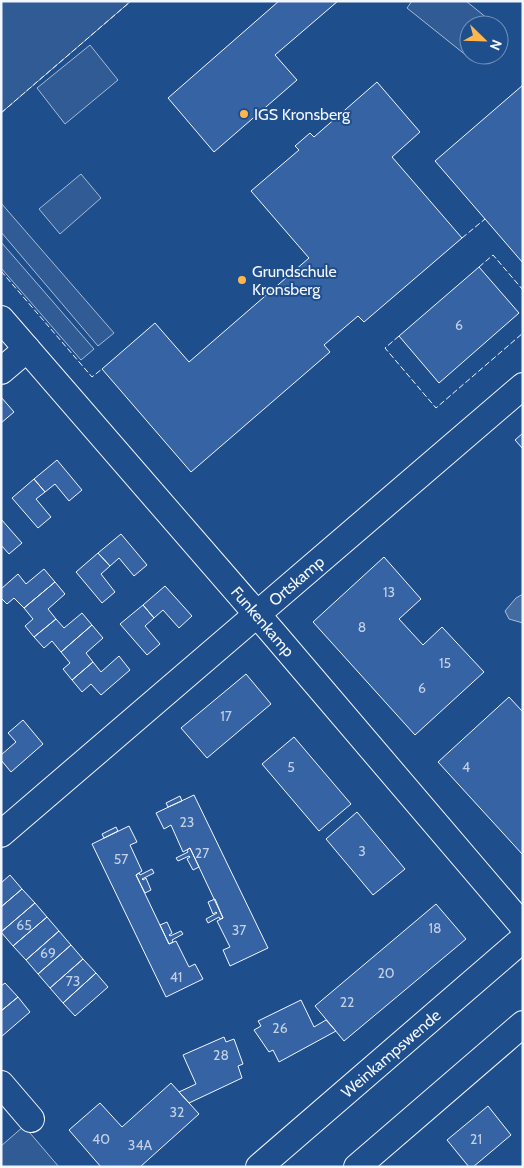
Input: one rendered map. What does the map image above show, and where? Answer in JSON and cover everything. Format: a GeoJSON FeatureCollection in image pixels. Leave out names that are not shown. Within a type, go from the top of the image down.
{"type":"FeatureCollection","features":[{"type":"Feature","properties":{"kind":"street","name":"Funkenkamp"},"geometry":{"type":"LineString","coordinates":[[1,319],[523,926]]}},
{"type":"Feature","properties":{"kind":"street"},"geometry":{"type":"LineString","coordinates":[[1,371],[27,349]]}},
{"type":"Feature","properties":{"kind":"street","name":"Ortskamp"},"geometry":{"type":"LineString","coordinates":[[1,834],[523,386]]}},
{"type":"Feature","properties":{"kind":"street","name":"Weinkampswende"},"geometry":{"type":"LineString","coordinates":[[259,1167],[523,940]]}},
{"type":"Feature","properties":{"kind":"street"},"geometry":{"type":"LineString","coordinates":[[357,1167],[523,1024]]}},
{"type":"Feature","properties":{"kind":"street"},"geometry":{"type":"LineString","coordinates":[[1,1084],[31,1119]]}},
{"type":"Feature","properties":{"kind":"shaded area"},"geometry":{"type":"Polygon","coordinates":[[[1,1],[131,1],[1,113],[1,1]]]}},
{"type":"Feature","properties":{"kind":"shaded area"},"geometry":{"type":"Polygon","coordinates":[[[412,1],[466,1],[483,15],[459,15],[459,50],[407,8],[412,1]]]}},
{"type":"Feature","properties":{"kind":"shaded area"},"geometry":{"type":"Polygon","coordinates":[[[90,45],[118,80],[65,124],[37,88],[90,45]]]}},
{"type":"Feature","properties":{"kind":"shaded area"},"geometry":{"type":"Polygon","coordinates":[[[81,174],[101,198],[60,234],[39,209],[81,174]]]}},
{"type":"Feature","properties":{"kind":"shaded area"},"geometry":{"type":"Polygon","coordinates":[[[1,203],[114,333],[98,346],[1,232],[1,203]]]}},
{"type":"Feature","properties":{"kind":"shaded area"},"geometry":{"type":"Polygon","coordinates":[[[1,242],[94,349],[81,360],[1,268],[1,242]]]}},
{"type":"Feature","properties":{"kind":"shaded area"},"geometry":{"type":"Polygon","coordinates":[[[523,594],[523,623],[509,619],[505,611],[516,598],[523,594]]]}},
{"type":"Feature","properties":{"kind":"shaded area"},"geometry":{"type":"Polygon","coordinates":[[[24,1126],[59,1167],[1,1167],[1,1146],[24,1126]]]}},
{"type":"Feature","properties":{"kind":"building"},"geometry":{"type":"Polygon","coordinates":[[[279,1],[338,1],[275,55],[297,80],[214,152],[168,98],[279,1]]]}},
{"type":"Feature","properties":{"kind":"building"},"geometry":{"type":"Polygon","coordinates":[[[377,82],[420,132],[392,157],[462,238],[364,322],[358,316],[324,345],[330,352],[191,472],[102,369],[155,323],[189,362],[309,258],[251,191],[299,150],[295,146],[310,133],[314,137],[377,82]]]}},
{"type":"Feature","properties":{"kind":"building"},"geometry":{"type":"Polygon","coordinates":[[[523,85],[523,263],[435,161],[523,85]]]}},
{"type":"Feature","properties":{"kind":"building"},"geometry":{"type":"Polygon","coordinates":[[[479,267],[519,313],[439,383],[399,336],[479,267]]]}},
{"type":"Feature","properties":{"kind":"building"},"geometry":{"type":"Polygon","coordinates":[[[1,397],[14,412],[1,423],[1,397]]]}},
{"type":"Feature","properties":{"kind":"building"},"geometry":{"type":"Polygon","coordinates":[[[523,433],[523,449],[515,440],[523,433]]]}},
{"type":"Feature","properties":{"kind":"building"},"geometry":{"type":"Polygon","coordinates":[[[57,460],[82,490],[69,501],[55,484],[45,492],[34,479],[57,460]]]}},
{"type":"Feature","properties":{"kind":"building"},"geometry":{"type":"Polygon","coordinates":[[[34,479],[45,492],[36,499],[51,517],[38,528],[12,498],[34,479]]]}},
{"type":"Feature","properties":{"kind":"building"},"geometry":{"type":"Polygon","coordinates":[[[1,519],[22,543],[9,554],[1,545],[1,519]]]}},
{"type":"Feature","properties":{"kind":"building"},"geometry":{"type":"Polygon","coordinates":[[[121,534],[147,565],[134,576],[119,558],[110,566],[98,553],[121,534]]]}},
{"type":"Feature","properties":{"kind":"building"},"geometry":{"type":"Polygon","coordinates":[[[98,553],[110,566],[101,574],[115,592],[102,603],[76,572],[98,553]]]}},
{"type":"Feature","properties":{"kind":"building"},"geometry":{"type":"Polygon","coordinates":[[[384,557],[421,599],[399,619],[423,645],[442,627],[484,672],[415,735],[313,622],[384,557]]]}},
{"type":"Feature","properties":{"kind":"building"},"geometry":{"type":"Polygon","coordinates":[[[44,569],[55,582],[24,608],[14,598],[7,604],[1,598],[1,589],[18,574],[26,584],[44,569]]]}},
{"type":"Feature","properties":{"kind":"building"},"geometry":{"type":"Polygon","coordinates":[[[55,582],[65,594],[48,609],[56,619],[34,637],[25,626],[33,619],[24,608],[55,582]]]}},
{"type":"Feature","properties":{"kind":"building"},"geometry":{"type":"Polygon","coordinates":[[[165,586],[192,616],[179,628],[163,610],[154,618],[143,605],[165,586]]]}},
{"type":"Feature","properties":{"kind":"building"},"geometry":{"type":"Polygon","coordinates":[[[143,605],[154,618],[145,626],[160,644],[147,655],[120,624],[143,605]]]}},
{"type":"Feature","properties":{"kind":"building"},"geometry":{"type":"Polygon","coordinates":[[[82,613],[92,625],[61,652],[52,641],[44,648],[34,637],[56,619],[64,628],[82,613]]]}},
{"type":"Feature","properties":{"kind":"building"},"geometry":{"type":"Polygon","coordinates":[[[92,625],[103,638],[86,653],[93,662],[72,680],[63,669],[70,663],[61,652],[92,625]]]}},
{"type":"Feature","properties":{"kind":"building"},"geometry":{"type":"Polygon","coordinates":[[[119,656],[130,670],[101,695],[91,684],[82,692],[72,680],[93,662],[101,672],[119,656]]]}},
{"type":"Feature","properties":{"kind":"building"},"geometry":{"type":"Polygon","coordinates":[[[246,674],[271,704],[207,758],[181,728],[246,674]]]}},
{"type":"Feature","properties":{"kind":"building"},"geometry":{"type":"Polygon","coordinates":[[[509,697],[523,712],[523,855],[438,762],[509,697]]]}},
{"type":"Feature","properties":{"kind":"building"},"geometry":{"type":"Polygon","coordinates":[[[23,720],[43,744],[11,772],[1,760],[1,755],[16,742],[8,733],[23,720]]]}},
{"type":"Feature","properties":{"kind":"building"},"geometry":{"type":"Polygon","coordinates":[[[294,737],[351,804],[319,831],[262,764],[294,737]]]}},
{"type":"Feature","properties":{"kind":"building"},"geometry":{"type":"Polygon","coordinates":[[[194,795],[268,948],[230,966],[223,950],[230,947],[217,921],[223,918],[190,848],[183,852],[171,825],[164,829],[156,813],[194,795]]]}},
{"type":"Feature","properties":{"kind":"building"},"geometry":{"type":"Polygon","coordinates":[[[180,796],[182,801],[168,807],[166,803],[180,796]]]}},
{"type":"Feature","properties":{"kind":"building"},"geometry":{"type":"Polygon","coordinates":[[[357,812],[405,869],[373,895],[326,839],[357,812]]]}},
{"type":"Feature","properties":{"kind":"building"},"geometry":{"type":"Polygon","coordinates":[[[129,826],[137,842],[130,845],[142,871],[136,875],[169,944],[176,941],[189,967],[195,964],[203,979],[166,997],[92,844],[129,826]]]}},
{"type":"Feature","properties":{"kind":"building"},"geometry":{"type":"Polygon","coordinates":[[[116,827],[118,831],[104,838],[102,834],[116,827]]]}},
{"type":"Feature","properties":{"kind":"building"},"geometry":{"type":"Polygon","coordinates":[[[190,848],[199,867],[193,870],[187,859],[189,856],[178,861],[176,858],[188,852],[187,850],[190,848]]]}},
{"type":"Feature","properties":{"kind":"building"},"geometry":{"type":"Polygon","coordinates":[[[152,869],[154,873],[142,879],[146,878],[151,890],[145,893],[136,875],[152,869]]]}},
{"type":"Feature","properties":{"kind":"building"},"geometry":{"type":"Polygon","coordinates":[[[10,875],[22,889],[1,907],[1,883],[10,875]]]}},
{"type":"Feature","properties":{"kind":"building"},"geometry":{"type":"Polygon","coordinates":[[[22,889],[35,903],[1,932],[1,907],[22,889]]]}},
{"type":"Feature","properties":{"kind":"building"},"geometry":{"type":"Polygon","coordinates":[[[215,899],[223,918],[220,919],[219,917],[208,923],[206,919],[217,913],[213,914],[208,902],[215,899]]]}},
{"type":"Feature","properties":{"kind":"building"},"geometry":{"type":"Polygon","coordinates":[[[35,903],[47,917],[13,946],[1,932],[35,903]]]}},
{"type":"Feature","properties":{"kind":"building"},"geometry":{"type":"Polygon","coordinates":[[[436,904],[466,939],[344,1041],[315,1006],[436,904]]]}},
{"type":"Feature","properties":{"kind":"building"},"geometry":{"type":"Polygon","coordinates":[[[47,917],[59,931],[26,960],[13,946],[47,917]]]}},
{"type":"Feature","properties":{"kind":"building"},"geometry":{"type":"Polygon","coordinates":[[[167,922],[172,933],[170,936],[181,931],[183,934],[172,940],[173,942],[169,944],[160,925],[167,922]]]}},
{"type":"Feature","properties":{"kind":"building"},"geometry":{"type":"Polygon","coordinates":[[[59,931],[71,945],[38,974],[26,960],[59,931]]]}},
{"type":"Feature","properties":{"kind":"building"},"geometry":{"type":"Polygon","coordinates":[[[71,945],[83,959],[50,988],[38,974],[71,945]]]}},
{"type":"Feature","properties":{"kind":"building"},"geometry":{"type":"Polygon","coordinates":[[[83,959],[96,973],[63,1003],[50,988],[83,959]]]}},
{"type":"Feature","properties":{"kind":"building"},"geometry":{"type":"Polygon","coordinates":[[[96,973],[108,987],[75,1016],[63,1003],[96,973]]]}},
{"type":"Feature","properties":{"kind":"building"},"geometry":{"type":"Polygon","coordinates":[[[5,983],[18,997],[1,1011],[1,986],[5,983]]]}},
{"type":"Feature","properties":{"kind":"building"},"geometry":{"type":"Polygon","coordinates":[[[18,997],[30,1012],[1,1037],[1,1011],[18,997]]]}},
{"type":"Feature","properties":{"kind":"building"},"geometry":{"type":"Polygon","coordinates":[[[301,1000],[314,1027],[326,1020],[336,1031],[279,1062],[273,1050],[269,1052],[254,1030],[261,1026],[258,1021],[301,1000]]]}},
{"type":"Feature","properties":{"kind":"building"},"geometry":{"type":"Polygon","coordinates":[[[224,1037],[226,1042],[234,1039],[243,1064],[238,1066],[242,1078],[189,1103],[179,1092],[196,1084],[183,1055],[224,1037]]]}},
{"type":"Feature","properties":{"kind":"building"},"geometry":{"type":"Polygon","coordinates":[[[171,1083],[199,1114],[140,1167],[101,1167],[69,1130],[100,1103],[122,1127],[171,1083]]]}},
{"type":"Feature","properties":{"kind":"building"},"geometry":{"type":"Polygon","coordinates":[[[488,1106],[511,1135],[473,1167],[469,1167],[447,1140],[488,1106]]]}},
{"type":"Feature","properties":{"kind":"fence"},"geometry":{"type":"LineString","coordinates":[[1,113],[131,1]]}},
{"type":"Feature","properties":{"kind":"fence"},"geometry":{"type":"LineString","coordinates":[[462,238],[485,219]]}},
{"type":"Feature","properties":{"kind":"fence"},"geometry":{"type":"LineString","coordinates":[[479,267],[493,255],[523,290]]}},
{"type":"Feature","properties":{"kind":"fence"},"geometry":{"type":"LineString","coordinates":[[1,271],[92,377],[102,369]]}},
{"type":"Feature","properties":{"kind":"fence"},"geometry":{"type":"LineString","coordinates":[[399,336],[385,348],[436,408],[523,333]]}},
{"type":"Feature","properties":{"kind":"place","name":"IGS Kronsberg"},"geometry":{"type":"Point","coordinates":[244,114]}},
{"type":"Feature","properties":{"kind":"place","name":"Grundschule Kronsberg"},"geometry":{"type":"Point","coordinates":[242,280]}}]}
